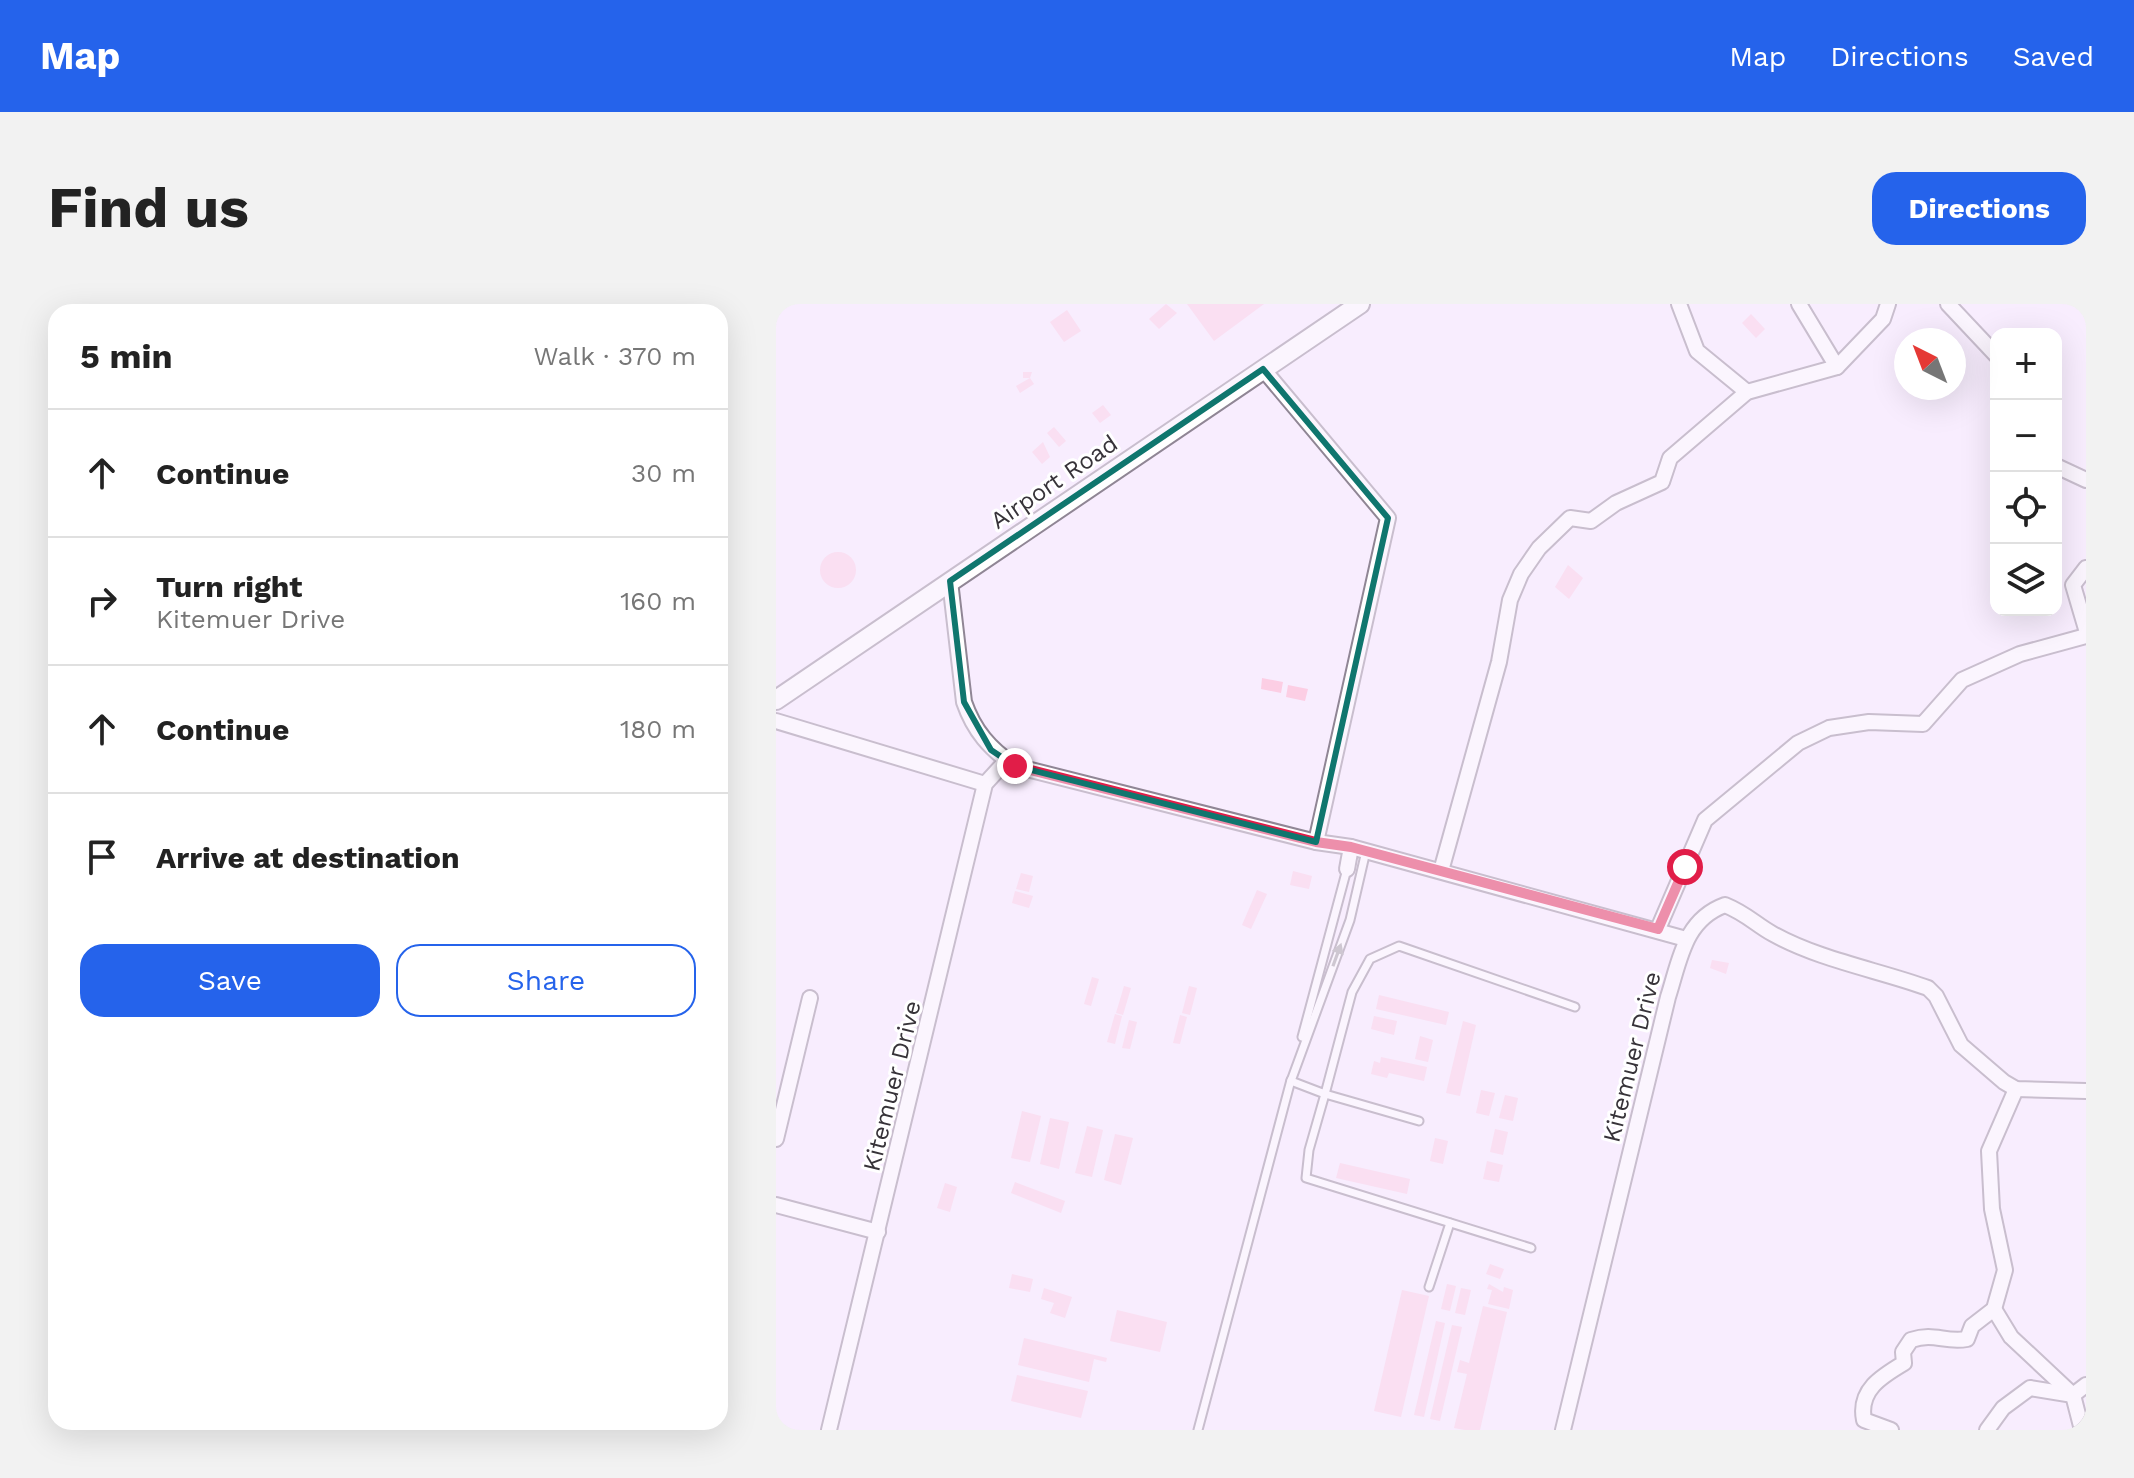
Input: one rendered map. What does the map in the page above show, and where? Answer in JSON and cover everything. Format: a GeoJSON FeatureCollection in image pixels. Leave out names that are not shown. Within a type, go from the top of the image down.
{"type":"FeatureCollection","features":[{"type":"Feature","properties":{"kind":"street","name":"Airport Road"},"geometry":{"type":"LineString","coordinates":[[776,700],[1360,304]]}},
{"type":"Feature","properties":{"kind":"street"},"geometry":{"type":"LineString","coordinates":[[1679,304],[1697,351],[1747,392]]}},
{"type":"Feature","properties":{"kind":"street"},"geometry":{"type":"LineString","coordinates":[[1799,304],[1837,367]]}},
{"type":"Feature","properties":{"kind":"street"},"geometry":{"type":"LineString","coordinates":[[1441,871],[1499,662],[1510,600],[1521,574],[1539,548],[1570,518],[1591,521],[1616,503],[1662,482],[1670,458],[1747,392],[1837,367],[1883,319],[1888,304]]}},
{"type":"Feature","properties":{"kind":"street"},"geometry":{"type":"LineString","coordinates":[[1948,304],[1990,349]]}},
{"type":"Feature","properties":{"kind":"street"},"geometry":{"type":"LineString","coordinates":[[1263,369],[1388,518],[1316,842]]}},
{"type":"Feature","properties":{"kind":"street"},"geometry":{"type":"LineString","coordinates":[[2062,469],[2086,480]]}},
{"type":"Feature","properties":{"kind":"street"},"geometry":{"type":"LineString","coordinates":[[2086,568],[2073,585],[2086,629]]}},
{"type":"Feature","properties":{"kind":"street"},"geometry":{"type":"LineString","coordinates":[[950,581],[964,702],[970,720],[991,750],[1015,766],[1316,842],[1351,847],[1686,939],[1706,912],[1725,905],[1750,915],[1772,933],[1807,948],[1928,988],[1936,996],[1961,1045],[2016,1089],[2086,1091]]}},
{"type":"Feature","properties":{"kind":"street"},"geometry":{"type":"LineString","coordinates":[[1658,929],[1705,820],[1798,743],[1829,728],[1869,722],[1923,724],[1962,680],[2020,654],[2086,636]]}},
{"type":"Feature","properties":{"kind":"street"},"geometry":{"type":"LineString","coordinates":[[776,721],[985,784]]}},
{"type":"Feature","properties":{"kind":"street","name":"Kitemuer Drive"},"geometry":{"type":"LineString","coordinates":[[829,1430],[985,784],[1007,760]]}},
{"type":"Feature","properties":{"kind":"street"},"geometry":{"type":"LineString","coordinates":[[1347,869],[1351,847]]}},
{"type":"Feature","properties":{"kind":"street","name":"Kitemuer Drive"},"geometry":{"type":"LineString","coordinates":[[1563,1430],[1668,997],[1686,939]]}},
{"type":"Feature","properties":{"kind":"street"},"geometry":{"type":"LineString","coordinates":[[776,1139],[810,998]]}},
{"type":"Feature","properties":{"kind":"street"},"geometry":{"type":"LineString","coordinates":[[1891,1430],[1864,1420],[1865,1399],[1872,1386],[1904,1363],[1903,1352],[1911,1340],[1929,1334],[1953,1342],[1967,1339],[1972,1326],[1994,1309],[2005,1270],[1992,1209],[1989,1151],[2016,1089]]}},
{"type":"Feature","properties":{"kind":"street"},"geometry":{"type":"LineString","coordinates":[[776,1205],[878,1232]]}},
{"type":"Feature","properties":{"kind":"street"},"geometry":{"type":"LineString","coordinates":[[1994,1309],[2011,1337],[2073,1395],[2082,1430]]}},
{"type":"Feature","properties":{"kind":"street"},"geometry":{"type":"LineString","coordinates":[[1987,1430],[2003,1408],[2030,1388],[2073,1395],[2086,1385]]}},
{"type":"Feature","properties":{"kind":"lane"},"geometry":{"type":"LineString","coordinates":[[1291,1081],[1350,920],[1366,851]]}},
{"type":"Feature","properties":{"kind":"lane"},"geometry":{"type":"LineString","coordinates":[[1198,1430],[1347,869]]}},
{"type":"Feature","properties":{"kind":"lane"},"geometry":{"type":"LineString","coordinates":[[1531,1248],[1306,1178],[1309,1150],[1352,992],[1370,959],[1399,946],[1575,1007]]}},
{"type":"Feature","properties":{"kind":"lane"},"geometry":{"type":"LineString","coordinates":[[1291,1081],[1419,1121]]}},
{"type":"Feature","properties":{"kind":"lane"},"geometry":{"type":"LineString","coordinates":[[1429,1287],[1450,1223]]}},
{"type":"Feature","properties":{"kind":"highlighted area"},"geometry":{"type":"Polygon","coordinates":[[[1263,369],[1388,518],[1316,842],[1015,766],[991,750],[964,702],[950,581],[1263,369]]]}},
{"type":"Feature","properties":{"kind":"building"},"geometry":{"type":"Polygon","coordinates":[[[1166,304],[1177,313],[1159,329],[1149,319],[1166,304]]]}},
{"type":"Feature","properties":{"kind":"building"},"geometry":{"type":"Polygon","coordinates":[[[1187,304],[1264,304],[1214,341],[1187,304]]]}},
{"type":"Feature","properties":{"kind":"building"},"geometry":{"type":"Polygon","coordinates":[[[1067,310],[1081,331],[1064,342],[1050,322],[1067,310]]]}},
{"type":"Feature","properties":{"kind":"building"},"geometry":{"type":"Polygon","coordinates":[[[1751,314],[1765,329],[1756,338],[1742,323],[1751,314]]]}},
{"type":"Feature","properties":{"kind":"building"},"geometry":{"type":"Polygon","coordinates":[[[1023,372],[1032,372],[1030,378],[1023,378],[1023,372]]]}},
{"type":"Feature","properties":{"kind":"building"},"geometry":{"type":"Polygon","coordinates":[[[1030,378],[1034,384],[1020,393],[1016,386],[1030,378]]]}},
{"type":"Feature","properties":{"kind":"building"},"geometry":{"type":"Polygon","coordinates":[[[1103,405],[1111,415],[1100,423],[1092,413],[1103,405]]]}},
{"type":"Feature","properties":{"kind":"building"},"geometry":{"type":"Polygon","coordinates":[[[1054,427],[1066,441],[1059,447],[1047,433],[1054,427]]]}},
{"type":"Feature","properties":{"kind":"building"},"geometry":{"type":"Polygon","coordinates":[[[1043,442],[1050,457],[1042,464],[1032,452],[1043,442]]]}},
{"type":"Feature","properties":{"kind":"building"},"geometry":{"type":"Polygon","coordinates":[[[838,552],[850,558],[856,570],[850,582],[838,588],[826,582],[820,570],[826,558],[838,552]]]}},
{"type":"Feature","properties":{"kind":"building"},"geometry":{"type":"Polygon","coordinates":[[[1568,565],[1583,578],[1569,599],[1555,587],[1568,565]]]}},
{"type":"Feature","properties":{"kind":"building"},"geometry":{"type":"Polygon","coordinates":[[[1262,678],[1283,682],[1281,693],[1261,689],[1262,678]]]}},
{"type":"Feature","properties":{"kind":"building"},"geometry":{"type":"Polygon","coordinates":[[[1288,685],[1308,689],[1305,701],[1286,697],[1288,685]]]}},
{"type":"Feature","properties":{"kind":"building"},"geometry":{"type":"Polygon","coordinates":[[[1293,871],[1312,876],[1309,889],[1290,885],[1293,871]]]}},
{"type":"Feature","properties":{"kind":"building"},"geometry":{"type":"Polygon","coordinates":[[[1021,873],[1033,876],[1029,892],[1016,889],[1021,873]]]}},
{"type":"Feature","properties":{"kind":"building"},"geometry":{"type":"Polygon","coordinates":[[[1257,890],[1267,894],[1251,929],[1242,925],[1257,890]]]}},
{"type":"Feature","properties":{"kind":"building"},"geometry":{"type":"Polygon","coordinates":[[[1015,891],[1033,896],[1029,908],[1012,903],[1015,891]]]}},
{"type":"Feature","properties":{"kind":"building"},"geometry":{"type":"Polygon","coordinates":[[[1712,960],[1729,963],[1726,974],[1710,968],[1712,960]]]}},
{"type":"Feature","properties":{"kind":"building"},"geometry":{"type":"Polygon","coordinates":[[[1092,977],[1099,979],[1091,1006],[1084,1004],[1092,977]]]}},
{"type":"Feature","properties":{"kind":"building"},"geometry":{"type":"Polygon","coordinates":[[[1124,986],[1131,988],[1123,1015],[1116,1013],[1124,986]]]}},
{"type":"Feature","properties":{"kind":"building"},"geometry":{"type":"Polygon","coordinates":[[[1189,986],[1197,988],[1190,1015],[1182,1013],[1189,986]]]}},
{"type":"Feature","properties":{"kind":"building"},"geometry":{"type":"Polygon","coordinates":[[[1379,995],[1449,1012],[1446,1025],[1376,1009],[1379,995]]]}},
{"type":"Feature","properties":{"kind":"building"},"geometry":{"type":"Polygon","coordinates":[[[1115,1014],[1122,1016],[1115,1044],[1107,1042],[1115,1014]]]}},
{"type":"Feature","properties":{"kind":"building"},"geometry":{"type":"Polygon","coordinates":[[[1180,1015],[1187,1017],[1180,1044],[1173,1043],[1180,1015]]]}},
{"type":"Feature","properties":{"kind":"building"},"geometry":{"type":"Polygon","coordinates":[[[1374,1016],[1397,1021],[1394,1035],[1371,1029],[1374,1016]]]}},
{"type":"Feature","properties":{"kind":"building"},"geometry":{"type":"Polygon","coordinates":[[[1129,1020],[1137,1022],[1130,1049],[1122,1048],[1129,1020]]]}},
{"type":"Feature","properties":{"kind":"building"},"geometry":{"type":"Polygon","coordinates":[[[1463,1021],[1476,1025],[1460,1096],[1446,1093],[1463,1021]]]}},
{"type":"Feature","properties":{"kind":"building"},"geometry":{"type":"Polygon","coordinates":[[[1420,1036],[1433,1040],[1428,1062],[1415,1059],[1420,1036]]]}},
{"type":"Feature","properties":{"kind":"building"},"geometry":{"type":"Polygon","coordinates":[[[1381,1057],[1427,1067],[1424,1081],[1389,1073],[1387,1078],[1371,1074],[1374,1061],[1380,1063],[1381,1057]]]}},
{"type":"Feature","properties":{"kind":"building"},"geometry":{"type":"Polygon","coordinates":[[[1481,1090],[1495,1093],[1489,1116],[1476,1113],[1481,1090]]]}},
{"type":"Feature","properties":{"kind":"building"},"geometry":{"type":"Polygon","coordinates":[[[1505,1095],[1518,1098],[1513,1121],[1499,1118],[1505,1095]]]}},
{"type":"Feature","properties":{"kind":"building"},"geometry":{"type":"Polygon","coordinates":[[[1022,1111],[1041,1116],[1030,1162],[1011,1158],[1022,1111]]]}},
{"type":"Feature","properties":{"kind":"building"},"geometry":{"type":"Polygon","coordinates":[[[1050,1118],[1069,1122],[1059,1169],[1040,1164],[1050,1118]]]}},
{"type":"Feature","properties":{"kind":"building"},"geometry":{"type":"Polygon","coordinates":[[[1087,1126],[1103,1130],[1092,1177],[1075,1173],[1087,1126]]]}},
{"type":"Feature","properties":{"kind":"building"},"geometry":{"type":"Polygon","coordinates":[[[1495,1129],[1508,1132],[1503,1155],[1490,1152],[1495,1129]]]}},
{"type":"Feature","properties":{"kind":"building"},"geometry":{"type":"Polygon","coordinates":[[[1115,1134],[1133,1138],[1121,1185],[1104,1180],[1115,1134]]]}},
{"type":"Feature","properties":{"kind":"building"},"geometry":{"type":"Polygon","coordinates":[[[1435,1138],[1448,1141],[1443,1164],[1430,1161],[1435,1138]]]}},
{"type":"Feature","properties":{"kind":"building"},"geometry":{"type":"Polygon","coordinates":[[[1487,1161],[1503,1165],[1499,1182],[1483,1179],[1487,1161]]]}},
{"type":"Feature","properties":{"kind":"building"},"geometry":{"type":"Polygon","coordinates":[[[1340,1163],[1410,1179],[1407,1194],[1336,1178],[1340,1163]]]}},
{"type":"Feature","properties":{"kind":"building"},"geometry":{"type":"Polygon","coordinates":[[[1015,1182],[1065,1201],[1061,1213],[1011,1193],[1015,1182]]]}},
{"type":"Feature","properties":{"kind":"building"},"geometry":{"type":"Polygon","coordinates":[[[945,1183],[957,1187],[950,1212],[937,1208],[945,1183]]]}},
{"type":"Feature","properties":{"kind":"building"},"geometry":{"type":"Polygon","coordinates":[[[1490,1264],[1504,1269],[1500,1279],[1486,1274],[1490,1264]]]}},
{"type":"Feature","properties":{"kind":"building"},"geometry":{"type":"Polygon","coordinates":[[[1012,1274],[1033,1279],[1030,1292],[1009,1288],[1012,1274]]]}},
{"type":"Feature","properties":{"kind":"building"},"geometry":{"type":"Polygon","coordinates":[[[1447,1284],[1456,1286],[1450,1311],[1441,1309],[1447,1284]]]}},
{"type":"Feature","properties":{"kind":"building"},"geometry":{"type":"Polygon","coordinates":[[[1489,1284],[1503,1292],[1504,1287],[1513,1290],[1509,1309],[1488,1304],[1492,1290],[1487,1289],[1489,1284]]]}},
{"type":"Feature","properties":{"kind":"building"},"geometry":{"type":"Polygon","coordinates":[[[1044,1288],[1072,1297],[1065,1318],[1050,1313],[1054,1303],[1041,1299],[1044,1288]]]}},
{"type":"Feature","properties":{"kind":"building"},"geometry":{"type":"Polygon","coordinates":[[[1461,1288],[1471,1290],[1465,1315],[1455,1313],[1461,1288]]]}},
{"type":"Feature","properties":{"kind":"building"},"geometry":{"type":"Polygon","coordinates":[[[1402,1290],[1429,1296],[1401,1417],[1374,1411],[1402,1290]]]}},
{"type":"Feature","properties":{"kind":"building"},"geometry":{"type":"Polygon","coordinates":[[[1483,1306],[1507,1312],[1480,1430],[1454,1428],[1467,1374],[1457,1372],[1460,1360],[1469,1363],[1483,1306]]]}},
{"type":"Feature","properties":{"kind":"building"},"geometry":{"type":"Polygon","coordinates":[[[1117,1310],[1167,1322],[1160,1352],[1110,1341],[1117,1310]]]}},
{"type":"Feature","properties":{"kind":"building"},"geometry":{"type":"Polygon","coordinates":[[[1436,1321],[1445,1323],[1424,1417],[1414,1415],[1436,1321]]]}},
{"type":"Feature","properties":{"kind":"building"},"geometry":{"type":"Polygon","coordinates":[[[1452,1325],[1462,1327],[1440,1421],[1430,1419],[1452,1325]]]}},
{"type":"Feature","properties":{"kind":"building"},"geometry":{"type":"Polygon","coordinates":[[[1024,1338],[1107,1358],[1106,1362],[1094,1359],[1089,1382],[1018,1365],[1024,1338]]]}},
{"type":"Feature","properties":{"kind":"building"},"geometry":{"type":"Polygon","coordinates":[[[1017,1375],[1088,1391],[1081,1418],[1011,1401],[1017,1375]]]}},
{"type":"Feature","properties":{"kind":"route"},"geometry":{"type":"LineString","coordinates":[[1015,766],[1316,842],[1351,847],[1658,929],[1685,867]]}}]}
